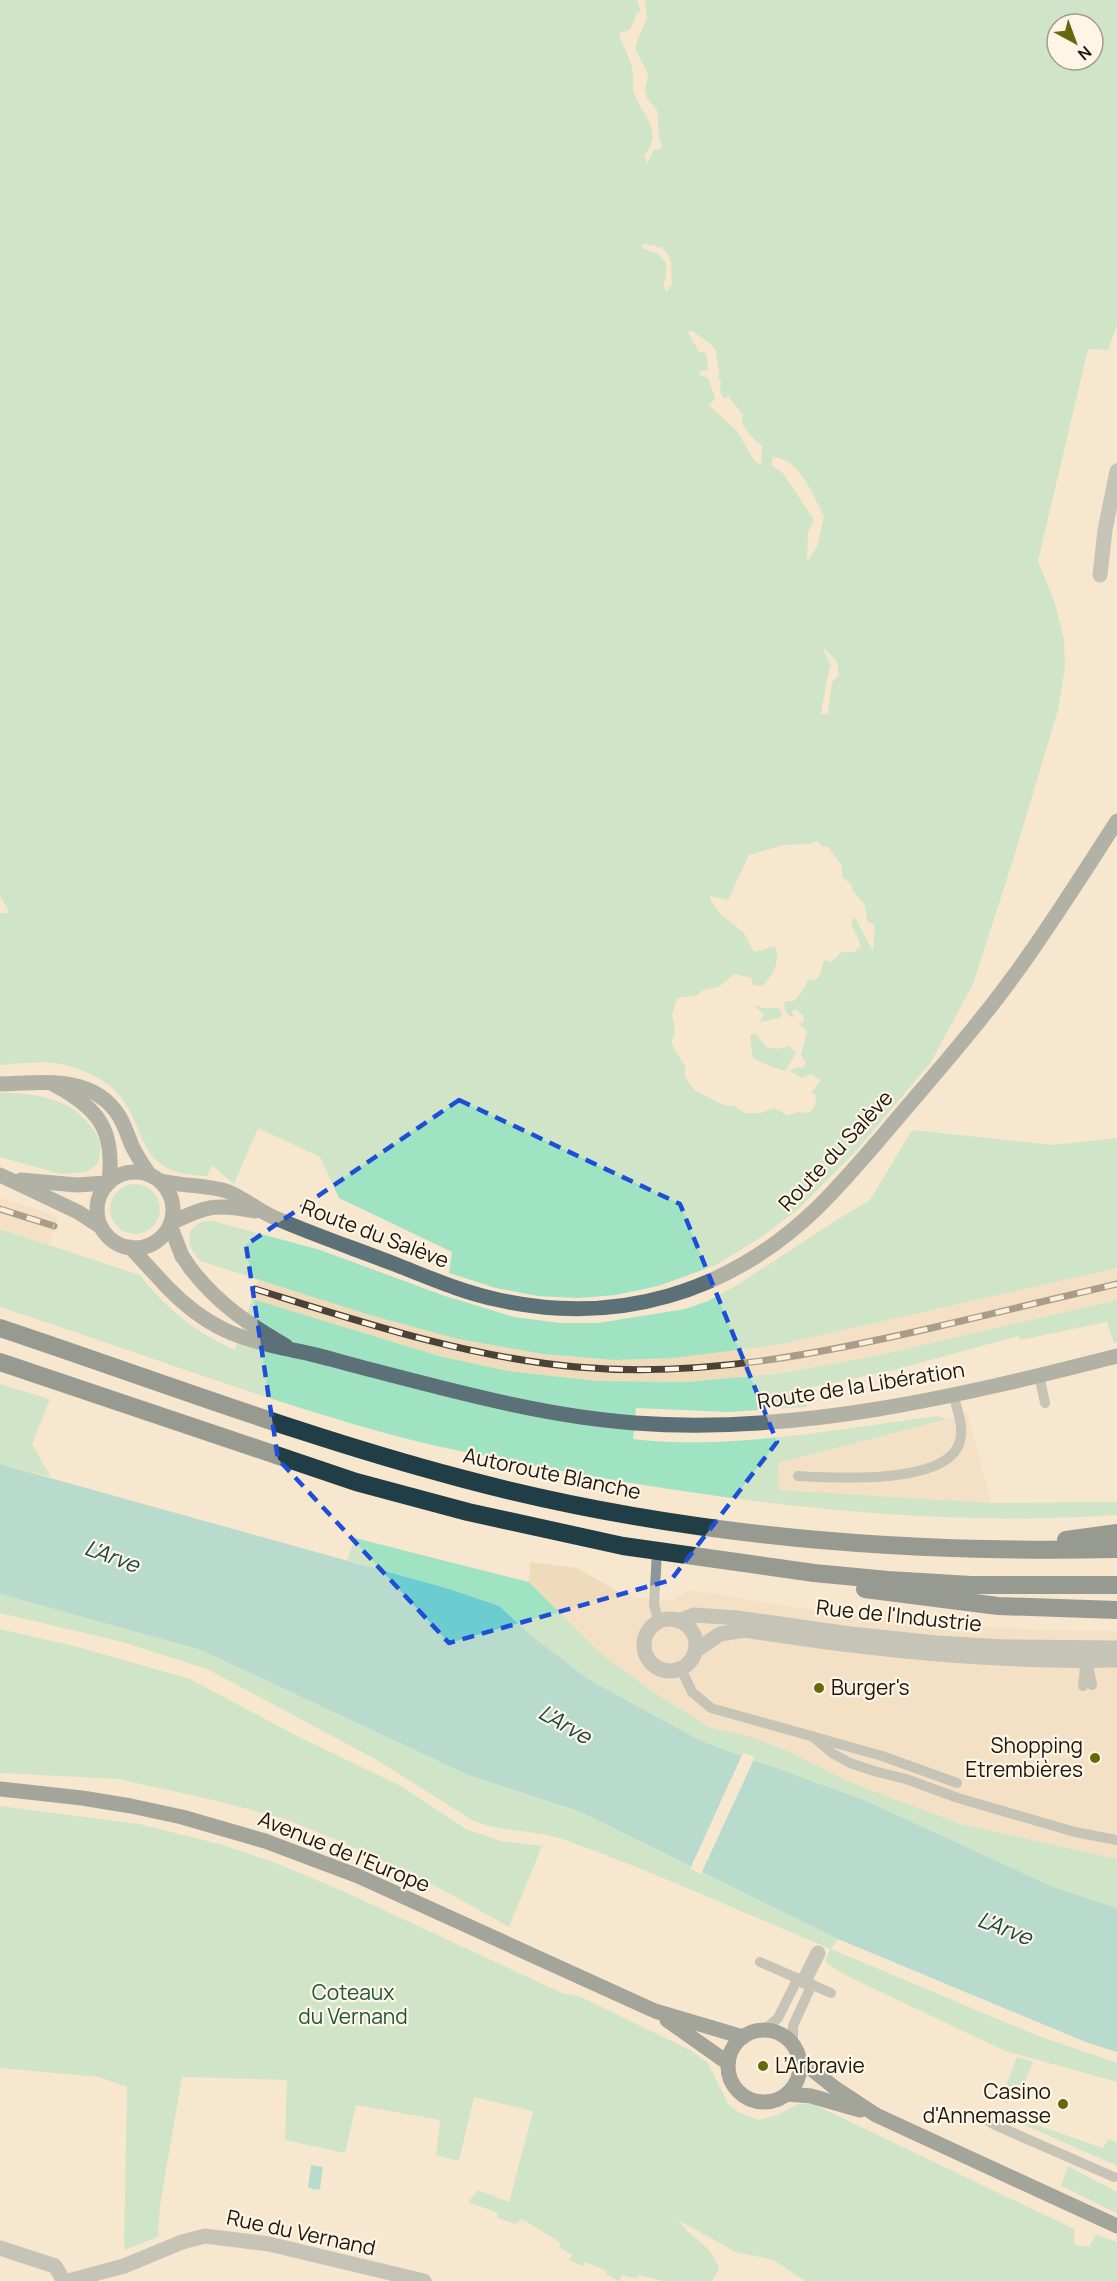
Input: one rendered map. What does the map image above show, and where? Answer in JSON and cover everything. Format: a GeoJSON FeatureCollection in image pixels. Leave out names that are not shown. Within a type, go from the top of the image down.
{"type":"FeatureCollection","features":[{"type":"Feature","properties":{"kind":"highway","name":"Autoroute Blanche"},"geometry":{"type":"LineString","coordinates":[[0,1328],[286,1426],[461,1478],[548,1498],[700,1526],[851,1542],[993,1550],[1117,1549]]}},
{"type":"Feature","properties":{"kind":"highway"},"geometry":{"type":"LineString","coordinates":[[0,1362],[368,1485],[512,1522],[657,1552],[814,1573],[888,1580],[971,1585],[1117,1585]]}},
{"type":"Feature","properties":{"kind":"highway"},"geometry":{"type":"LineString","coordinates":[[993,1550],[1117,1533]]}},
{"type":"Feature","properties":{"kind":"highway"},"geometry":{"type":"LineString","coordinates":[[677,1555],[916,1597],[998,1606],[1117,1610]]}},
{"type":"Feature","properties":{"kind":"main road","name":"Route du Salève"},"geometry":{"type":"LineString","coordinates":[[170,1224],[198,1210],[214,1206],[231,1206],[264,1213],[477,1294],[532,1306],[586,1309],[627,1305],[663,1298],[713,1281],[784,1237],[813,1212],[842,1182],[956,1050],[1009,983],[1117,821]]}},
{"type":"Feature","properties":{"kind":"main road"},"geometry":{"type":"LineString","coordinates":[[50,1083],[86,1106],[102,1124],[111,1152],[108,1183]]}},
{"type":"Feature","properties":{"kind":"main road"},"geometry":{"type":"LineString","coordinates":[[0,1084],[50,1083],[80,1086],[104,1099],[120,1117],[136,1154],[172,1201],[170,1224],[160,1238],[149,1245],[129,1247],[112,1240],[102,1229],[78,1212],[6,1177]]}},
{"type":"Feature","properties":{"kind":"main road"},"geometry":{"type":"LineString","coordinates":[[102,1229],[97,1209],[98,1200],[108,1183],[132,1171],[155,1178]]}},
{"type":"Feature","properties":{"kind":"main road"},"geometry":{"type":"LineString","coordinates":[[6,1177],[77,1185],[108,1183]]}},
{"type":"Feature","properties":{"kind":"main road","name":"Route du Salève"},"geometry":{"type":"LineString","coordinates":[[155,1178],[226,1191],[264,1213]]}},
{"type":"Feature","properties":{"kind":"main road","name":"Route de la Libération"},"geometry":{"type":"LineString","coordinates":[[170,1224],[182,1256],[198,1278],[223,1305],[245,1322],[293,1350]]}},
{"type":"Feature","properties":{"kind":"main road","name":"Route de la Libération"},"geometry":{"type":"LineString","coordinates":[[129,1247],[179,1300],[208,1322],[240,1338],[502,1404],[590,1419],[696,1426],[787,1422],[846,1414],[953,1394],[1117,1356]]}},
{"type":"Feature","properties":{"kind":"main road","name":"Avenue de l'Europe"},"geometry":{"type":"LineString","coordinates":[[0,1789],[131,1806],[182,1817],[265,1841],[358,1876],[655,2011],[743,2037]]}},
{"type":"Feature","properties":{"kind":"main road","name":"Avenue de l'Europe"},"geometry":{"type":"LineString","coordinates":[[655,2011],[728,2063]]}},
{"type":"Feature","properties":{"kind":"main road"},"geometry":{"type":"LineString","coordinates":[[788,2094],[799,2079],[800,2060],[793,2044],[780,2034],[764,2030],[743,2037],[733,2048],[728,2063],[732,2083],[747,2098],[768,2103],[788,2094],[811,2096],[876,2115],[1117,2226]]}},
{"type":"Feature","properties":{"kind":"main road"},"geometry":{"type":"LineString","coordinates":[[800,2060],[876,2115]]}},
{"type":"Feature","properties":{"kind":"street"},"geometry":{"type":"LineString","coordinates":[[1100,574],[1105,530],[1117,471]]}},
{"type":"Feature","properties":{"kind":"street","name":"Rue de l'Industrie"},"geometry":{"type":"LineString","coordinates":[[659,1622],[678,1621],[694,1615],[727,1617],[850,1634],[1086,1655],[1117,1660]]}},
{"type":"Feature","properties":{"kind":"street"},"geometry":{"type":"LineString","coordinates":[[678,1621],[692,1633],[695,1651]]}},
{"type":"Feature","properties":{"kind":"street"},"geometry":{"type":"LineString","coordinates":[[659,1622],[649,1630],[645,1640],[646,1655],[652,1664],[660,1669],[670,1671],[681,1669]]}},
{"type":"Feature","properties":{"kind":"street","name":"Rue de l'Industrie"},"geometry":{"type":"LineString","coordinates":[[681,1669],[690,1662],[695,1651],[720,1634],[745,1630],[906,1652],[1086,1655],[1117,1648]]}},
{"type":"Feature","properties":{"kind":"street"},"geometry":{"type":"LineString","coordinates":[[805,1981],[818,1953]]}},
{"type":"Feature","properties":{"kind":"street","name":"Rue du Vernand"},"geometry":{"type":"LineString","coordinates":[[68,2281],[125,2273],[182,2242],[205,2236],[269,2244],[424,2281]]}},
{"type":"Feature","properties":{"kind":"street"},"geometry":{"type":"LineString","coordinates":[[0,2248],[55,2266],[64,2281]]}},
{"type":"Feature","properties":{"kind":"lane"},"geometry":{"type":"LineString","coordinates":[[1039,1375],[1045,1402]]}},
{"type":"Feature","properties":{"kind":"lane"},"geometry":{"type":"LineString","coordinates":[[798,1476],[869,1479],[888,1477],[944,1462],[956,1450],[961,1434],[953,1394]]}},
{"type":"Feature","properties":{"kind":"lane"},"geometry":{"type":"LineString","coordinates":[[657,1552],[654,1605],[659,1622]]}},
{"type":"Feature","properties":{"kind":"lane"},"geometry":{"type":"LineString","coordinates":[[1086,1655],[1088,1686]]}},
{"type":"Feature","properties":{"kind":"lane"},"geometry":{"type":"LineString","coordinates":[[681,1669],[692,1692],[711,1708],[882,1756],[957,1783]]}},
{"type":"Feature","properties":{"kind":"lane"},"geometry":{"type":"LineString","coordinates":[[812,1736],[832,1753],[858,1765],[1070,1831],[1117,1840]]}},
{"type":"Feature","properties":{"kind":"lane"},"geometry":{"type":"LineString","coordinates":[[760,1962],[831,1993]]}},
{"type":"Feature","properties":{"kind":"lane"},"geometry":{"type":"LineString","coordinates":[[764,2030],[778,2018],[805,1981]]}},
{"type":"Feature","properties":{"kind":"lane"},"geometry":{"type":"LineString","coordinates":[[793,2044],[793,2026],[805,1981]]}},
{"type":"Feature","properties":{"kind":"lane"},"geometry":{"type":"LineString","coordinates":[[979,2115],[995,2125],[1114,2177]]}},
{"type":"Feature","properties":{"kind":"highlighted area"},"geometry":{"type":"Polygon","coordinates":[[[459,1100],[680,1204],[777,1442],[671,1580],[449,1643],[278,1459],[246,1245],[459,1100]]]}},
{"type":"Feature","properties":{"kind":"shaded area"},"geometry":{"type":"Polygon","coordinates":[[[0,1198],[58,1216],[48,1246],[0,1228],[0,1198]]]}},
{"type":"Feature","properties":{"kind":"shaded area"},"geometry":{"type":"Polygon","coordinates":[[[1117,1268],[1117,1300],[870,1357],[775,1374],[687,1382],[597,1381],[508,1371],[439,1356],[252,1299],[258,1280],[458,1339],[543,1354],[615,1360],[673,1358],[778,1345],[1117,1268]]]}},
{"type":"Feature","properties":{"kind":"shaded area"},"geometry":{"type":"Polygon","coordinates":[[[968,1414],[991,1503],[779,1491],[778,1463],[968,1414]]]}},
{"type":"Feature","properties":{"kind":"shaded area"},"geometry":{"type":"Polygon","coordinates":[[[530,1562],[577,1568],[624,1595],[654,1600],[673,1600],[691,1590],[799,1608],[923,1623],[1045,1630],[1117,1631],[1117,1859],[961,1824],[852,1783],[781,1748],[750,1737],[709,1727],[652,1691],[600,1653],[529,1582],[530,1562]]]}},
{"type":"Feature","properties":{"kind":"green space"},"geometry":{"type":"Polygon","coordinates":[[[0,0],[637,0],[641,11],[636,14],[633,25],[628,31],[621,32],[619,37],[632,68],[634,93],[652,132],[650,147],[644,156],[647,163],[654,150],[660,150],[662,144],[659,138],[657,110],[647,98],[645,90],[648,74],[636,50],[636,44],[647,18],[645,0],[1117,0],[1117,325],[1108,350],[1088,349],[1038,561],[1055,604],[1064,639],[1065,667],[1058,710],[973,984],[931,1062],[855,1152],[797,1210],[760,1238],[716,1265],[658,1286],[616,1295],[578,1298],[538,1296],[496,1288],[449,1273],[452,1252],[339,1198],[320,1157],[258,1128],[234,1184],[212,1165],[207,1176],[182,1173],[165,1166],[153,1157],[123,1101],[110,1086],[98,1078],[76,1068],[55,1063],[0,1065],[0,913],[10,913],[0,896],[0,0]],[[642,244],[642,248],[658,254],[666,263],[666,277],[663,286],[667,292],[672,284],[669,256],[662,247],[642,244]],[[693,331],[688,332],[699,352],[706,353],[708,370],[700,371],[699,374],[709,379],[715,399],[709,405],[737,431],[760,466],[763,447],[744,427],[743,415],[728,396],[724,399],[720,392],[721,381],[718,378],[716,351],[693,331]],[[773,457],[771,465],[783,473],[814,520],[808,532],[807,562],[818,545],[824,516],[798,471],[783,459],[773,457]],[[822,647],[831,665],[821,714],[828,714],[832,682],[839,675],[837,661],[822,647]],[[817,841],[809,844],[783,845],[749,855],[728,900],[711,896],[710,899],[719,913],[744,933],[754,952],[775,946],[777,957],[770,978],[762,986],[753,985],[751,978],[734,974],[719,987],[703,990],[698,995],[677,998],[672,1015],[675,1032],[671,1043],[685,1066],[685,1075],[690,1085],[696,1091],[723,1105],[734,1106],[745,1113],[761,1113],[774,1108],[788,1115],[799,1112],[809,1113],[815,1106],[816,1095],[811,1093],[821,1080],[811,1074],[801,1078],[790,1071],[798,1067],[803,1068],[806,1062],[801,1055],[807,1031],[799,1024],[804,1022],[804,1016],[795,1009],[792,1011],[794,1018],[789,1015],[785,1009],[785,1001],[794,1001],[808,980],[819,977],[825,960],[832,962],[841,952],[854,952],[861,946],[851,924],[854,916],[873,951],[875,926],[867,921],[865,905],[852,890],[852,885],[842,877],[842,866],[828,847],[821,846],[817,841]]]}},
{"type":"Feature","properties":{"kind":"green space"},"geometry":{"type":"Polygon","coordinates":[[[758,1005],[761,1008],[779,1008],[782,1015],[779,1018],[760,1022],[764,1014],[755,1007],[758,1005]]]}},
{"type":"Feature","properties":{"kind":"green space"},"geometry":{"type":"Polygon","coordinates":[[[755,1033],[766,1047],[777,1049],[789,1046],[796,1053],[785,1071],[753,1058],[750,1035],[755,1033]]]}},
{"type":"Feature","properties":{"kind":"green space"},"geometry":{"type":"Polygon","coordinates":[[[0,1093],[49,1098],[71,1108],[89,1124],[97,1136],[100,1147],[98,1163],[87,1172],[61,1174],[0,1157],[0,1093]]]}},
{"type":"Feature","properties":{"kind":"green space"},"geometry":{"type":"Polygon","coordinates":[[[912,1130],[1053,1145],[1117,1138],[1117,1268],[778,1345],[673,1358],[615,1360],[543,1354],[458,1339],[370,1315],[200,1261],[189,1239],[192,1230],[199,1223],[213,1221],[320,1250],[445,1296],[514,1317],[561,1323],[598,1323],[685,1309],[708,1301],[737,1285],[870,1200],[912,1130]]]}},
{"type":"Feature","properties":{"kind":"green space"},"geometry":{"type":"Polygon","coordinates":[[[135,1184],[153,1191],[160,1209],[153,1227],[135,1234],[117,1227],[110,1209],[117,1191],[135,1184]]]}},
{"type":"Feature","properties":{"kind":"green space"},"geometry":{"type":"Polygon","coordinates":[[[0,1229],[140,1275],[160,1299],[183,1319],[208,1336],[235,1350],[252,1299],[439,1356],[508,1371],[597,1381],[687,1382],[775,1374],[870,1357],[1117,1300],[1117,1342],[1114,1343],[1107,1322],[1020,1340],[1018,1336],[898,1369],[804,1389],[807,1407],[728,1412],[636,1408],[633,1439],[669,1442],[746,1440],[825,1432],[938,1416],[948,1419],[778,1463],[779,1490],[991,1503],[1117,1502],[1117,1515],[1050,1518],[917,1516],[783,1504],[585,1475],[415,1441],[270,1398],[0,1307],[0,1229]]]}},
{"type":"Feature","properties":{"kind":"green space"},"geometry":{"type":"Polygon","coordinates":[[[0,1384],[50,1399],[32,1444],[51,1477],[0,1464],[0,1384]]]}},
{"type":"Feature","properties":{"kind":"green space"},"geometry":{"type":"Polygon","coordinates":[[[355,1538],[529,1582],[600,1653],[652,1691],[709,1727],[751,1737],[781,1748],[852,1783],[961,1824],[1117,1859],[1117,1908],[1053,1887],[862,1799],[701,1741],[588,1679],[533,1637],[498,1606],[347,1560],[355,1538]]]}},
{"type":"Feature","properties":{"kind":"green space"},"geometry":{"type":"Polygon","coordinates":[[[0,1594],[201,1650],[468,1775],[581,1812],[838,1939],[831,1949],[1036,2035],[1117,2063],[1117,2082],[1005,2051],[843,1974],[825,1962],[830,1949],[663,1878],[562,1839],[494,1827],[472,1820],[375,1759],[207,1669],[122,1642],[0,1613],[0,1594]]]}},
{"type":"Feature","properties":{"kind":"green space"},"geometry":{"type":"Polygon","coordinates":[[[0,1629],[74,1646],[190,1679],[297,1736],[401,1786],[466,1829],[501,1841],[542,1846],[509,1927],[443,1890],[346,1844],[288,1820],[218,1801],[118,1779],[0,1773],[0,1629]]]}},
{"type":"Feature","properties":{"kind":"green space","name":"Coteaux du Vernand"},"geometry":{"type":"Polygon","coordinates":[[[0,1806],[139,1824],[223,1845],[276,1863],[345,1892],[562,1993],[581,1997],[690,2050],[708,2063],[729,2105],[740,2113],[759,2120],[777,2115],[798,2104],[813,2104],[1074,2229],[1075,2245],[1089,2247],[1096,2234],[1117,2242],[1117,2281],[805,2281],[773,2260],[735,2252],[679,2220],[716,2260],[719,2269],[712,2281],[663,2281],[638,2275],[637,2279],[622,2275],[619,2281],[606,2275],[607,2271],[585,2262],[583,2266],[569,2260],[572,2255],[559,2247],[561,2243],[522,2219],[515,2224],[497,2218],[498,2213],[468,2202],[478,2190],[509,2202],[533,2111],[474,2097],[459,2161],[436,2155],[440,2120],[356,2105],[345,2153],[285,2140],[287,2080],[182,2077],[160,2206],[158,2237],[124,2250],[127,2087],[99,2077],[0,2068],[0,1806]]]}},
{"type":"Feature","properties":{"kind":"green space"},"geometry":{"type":"Polygon","coordinates":[[[1017,2057],[1033,2062],[1017,2101],[1010,2099],[1008,2103],[1000,2101],[1017,2057]]]}},
{"type":"Feature","properties":{"kind":"green space"},"geometry":{"type":"Polygon","coordinates":[[[996,2112],[1103,2148],[1108,2139],[1117,2142],[1117,2166],[996,2112]]]}},
{"type":"Feature","properties":{"kind":"green space"},"geometry":{"type":"Polygon","coordinates":[[[1068,2166],[1117,2192],[1117,2213],[1061,2186],[1068,2166]]]}},
{"type":"Feature","properties":{"kind":"water","name":"L'Arve"},"geometry":{"type":"Polygon","coordinates":[[[0,1464],[449,1589],[499,1606],[533,1637],[588,1679],[701,1741],[862,1799],[1053,1887],[1117,1908],[1117,2052],[1088,2043],[838,1939],[581,1812],[468,1775],[201,1650],[0,1594],[0,1464]]]}},
{"type":"Feature","properties":{"kind":"water"},"geometry":{"type":"Polygon","coordinates":[[[311,2165],[323,2167],[320,2189],[314,2190],[308,2187],[311,2165]]]}},
{"type":"Feature","properties":{"kind":"pier"},"geometry":{"type":"Polygon","coordinates":[[[743,1753],[755,1757],[701,1874],[690,1869],[743,1753]]]}},
{"type":"Feature","properties":{"kind":"railway"},"geometry":{"type":"LineString","coordinates":[[0,1209],[54,1226]]}},
{"type":"Feature","properties":{"kind":"railway"},"geometry":{"type":"LineString","coordinates":[[255,1289],[374,1326],[454,1347],[536,1362],[623,1370],[714,1366],[805,1354],[895,1336],[1117,1284]]}},
{"type":"Feature","properties":{"kind":"place","name":"Burger's"},"geometry":{"type":"Point","coordinates":[819,1688]}},
{"type":"Feature","properties":{"kind":"place","name":"Shopping Etrembières"},"geometry":{"type":"Point","coordinates":[1095,1758]}},
{"type":"Feature","properties":{"kind":"place","name":"L’Arbravie"},"geometry":{"type":"Point","coordinates":[763,2066]}},
{"type":"Feature","properties":{"kind":"place","name":"Casino d'Annemasse"},"geometry":{"type":"Point","coordinates":[1063,2104]}}]}
